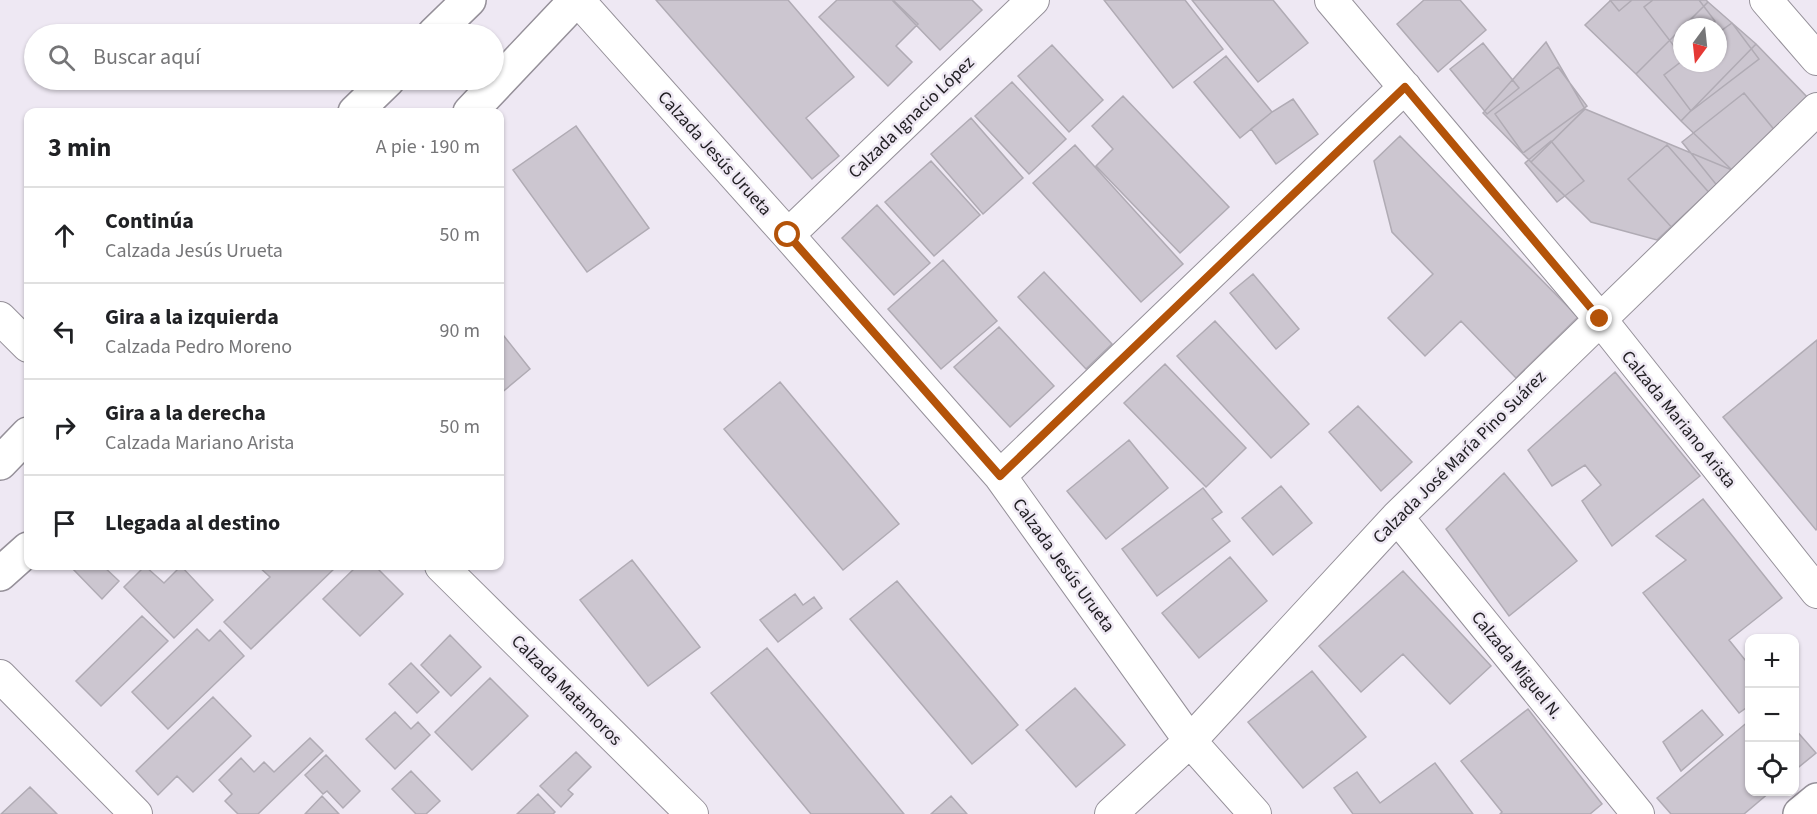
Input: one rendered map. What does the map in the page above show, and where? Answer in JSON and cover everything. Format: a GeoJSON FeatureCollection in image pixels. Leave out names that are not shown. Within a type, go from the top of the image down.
{"type":"FeatureCollection","features":[{"type":"Feature","properties":{"kind":"main road"},"geometry":{"type":"LineString","coordinates":[[445,24],[470,0]]}},
{"type":"Feature","properties":{"kind":"main road"},"geometry":{"type":"LineString","coordinates":[[504,76],[577,0]]}},
{"type":"Feature","properties":{"kind":"main road"},"geometry":{"type":"LineString","coordinates":[[359,108],[378,90]]}},
{"type":"Feature","properties":{"kind":"main road"},"geometry":{"type":"LineString","coordinates":[[474,108],[491,90]]}},
{"type":"Feature","properties":{"kind":"main road"},"geometry":{"type":"LineString","coordinates":[[0,463],[24,438]]}},
{"type":"Feature","properties":{"kind":"main road"},"geometry":{"type":"LineString","coordinates":[[0,574],[24,553]]}},
{"type":"Feature","properties":{"kind":"main road"},"geometry":{"type":"LineString","coordinates":[[1800,814],[1817,800]]}},
{"type":"Feature","properties":{"kind":"street","name":"Calzada Jesús Urueta"},"geometry":{"type":"LineString","coordinates":[[577,0],[1000,476],[1190,741],[1255,814]]}},
{"type":"Feature","properties":{"kind":"street","name":"Calzada Ignacio López"},"geometry":{"type":"LineString","coordinates":[[788,235],[1033,0]]}},
{"type":"Feature","properties":{"kind":"street","name":"Calzada Mariano Arista"},"geometry":{"type":"LineString","coordinates":[[1331,0],[1600,319],[1817,592]]}},
{"type":"Feature","properties":{"kind":"street"},"geometry":{"type":"LineString","coordinates":[[1766,0],[1817,59]]}},
{"type":"Feature","properties":{"kind":"street"},"geometry":{"type":"LineString","coordinates":[[1000,476],[1405,87]]}},
{"type":"Feature","properties":{"kind":"street","name":"Calzada José María Pino Suárez"},"geometry":{"type":"LineString","coordinates":[[1111,814],[1190,741],[1396,517],[1817,109]]}},
{"type":"Feature","properties":{"kind":"street"},"geometry":{"type":"LineString","coordinates":[[0,318],[24,342]]}},
{"type":"Feature","properties":{"kind":"street","name":"Calzada Miguel N."},"geometry":{"type":"LineString","coordinates":[[1396,517],[1638,814]]}},
{"type":"Feature","properties":{"kind":"street","name":"Calzada Matamoros"},"geometry":{"type":"LineString","coordinates":[[445,570],[692,814]]}},
{"type":"Feature","properties":{"kind":"street"},"geometry":{"type":"LineString","coordinates":[[0,676],[136,814]]}},
{"type":"Feature","properties":{"kind":"building"},"geometry":{"type":"Polygon","coordinates":[[[656,0],[788,0],[854,77],[806,118],[839,156],[812,179],[656,0]]]}},
{"type":"Feature","properties":{"kind":"building"},"geometry":{"type":"Polygon","coordinates":[[[837,0],[893,0],[918,24],[896,46],[912,62],[888,86],[819,17],[837,0]]]}},
{"type":"Feature","properties":{"kind":"building"},"geometry":{"type":"Polygon","coordinates":[[[892,0],[972,0],[982,10],[940,50],[892,0]]]}},
{"type":"Feature","properties":{"kind":"building"},"geometry":{"type":"Polygon","coordinates":[[[1104,0],[1185,0],[1223,49],[1173,88],[1104,0]]]}},
{"type":"Feature","properties":{"kind":"building"},"geometry":{"type":"Polygon","coordinates":[[[1192,0],[1273,0],[1308,43],[1258,82],[1192,0]]]}},
{"type":"Feature","properties":{"kind":"building"},"geometry":{"type":"Polygon","coordinates":[[[1424,0],[1460,0],[1486,30],[1438,72],[1397,24],[1424,0]]]}},
{"type":"Feature","properties":{"kind":"building"},"geometry":{"type":"Polygon","coordinates":[[[1610,0],[1632,0],[1619,11],[1610,0]]]}},
{"type":"Feature","properties":{"kind":"building"},"geometry":{"type":"Polygon","coordinates":[[[1611,0],[1706,0],[1708,2],[1692,18],[1673,18],[1673,37],[1636,74],[1585,25],[1611,0]]]}},
{"type":"Feature","properties":{"kind":"building"},"geometry":{"type":"Polygon","coordinates":[[[1653,0],[1699,0],[1713,18],[1673,18],[1673,45],[1644,7],[1653,0]]]}},
{"type":"Feature","properties":{"kind":"building"},"geometry":{"type":"Polygon","coordinates":[[[1708,2],[1726,18],[1692,18],[1708,2]]]}},
{"type":"Feature","properties":{"kind":"building"},"geometry":{"type":"Polygon","coordinates":[[[1727,19],[1756,44],[1681,121],[1636,74],[1673,37],[1673,72],[1727,72],[1727,19]]]}},
{"type":"Feature","properties":{"kind":"building"},"geometry":{"type":"Polygon","coordinates":[[[1732,23],[1759,59],[1691,111],[1664,75],[1673,68],[1673,72],[1727,72],[1727,27],[1732,23]]]}},
{"type":"Feature","properties":{"kind":"building"},"geometry":{"type":"Polygon","coordinates":[[[1546,42],[1585,109],[1531,162],[1483,113],[1546,42]]]}},
{"type":"Feature","properties":{"kind":"building"},"geometry":{"type":"Polygon","coordinates":[[[1483,43],[1519,88],[1487,114],[1450,69],[1483,43]]]}},
{"type":"Feature","properties":{"kind":"building"},"geometry":{"type":"Polygon","coordinates":[[[1756,44],[1811,101],[1732,170],[1681,121],[1756,44]]]}},
{"type":"Feature","properties":{"kind":"building"},"geometry":{"type":"Polygon","coordinates":[[[1052,45],[1103,100],[1069,132],[1018,76],[1052,45]]]}},
{"type":"Feature","properties":{"kind":"building"},"geometry":{"type":"Polygon","coordinates":[[[1226,56],[1272,112],[1240,138],[1194,82],[1226,56]]]}},
{"type":"Feature","properties":{"kind":"building"},"geometry":{"type":"Polygon","coordinates":[[[1558,67],[1587,106],[1523,153],[1495,114],[1558,67]]]}},
{"type":"Feature","properties":{"kind":"building"},"geometry":{"type":"Polygon","coordinates":[[[1012,82],[1066,139],[1029,174],[975,116],[1012,82]]]}},
{"type":"Feature","properties":{"kind":"building"},"geometry":{"type":"Polygon","coordinates":[[[1744,93],[1781,138],[1719,188],[1682,142],[1744,93]]]}},
{"type":"Feature","properties":{"kind":"building"},"geometry":{"type":"Polygon","coordinates":[[[1123,96],[1229,207],[1180,253],[1096,166],[1113,149],[1092,126],[1123,96]]]}},
{"type":"Feature","properties":{"kind":"building"},"geometry":{"type":"Polygon","coordinates":[[[1293,99],[1318,134],[1276,164],[1251,129],[1293,99]]]}},
{"type":"Feature","properties":{"kind":"building"},"geometry":{"type":"Polygon","coordinates":[[[1585,109],[1732,170],[1657,240],[1591,222],[1531,162],[1585,109]]]}},
{"type":"Feature","properties":{"kind":"building"},"geometry":{"type":"Polygon","coordinates":[[[971,118],[1023,178],[983,214],[931,154],[971,118]]]}},
{"type":"Feature","properties":{"kind":"building"},"geometry":{"type":"Polygon","coordinates":[[[576,126],[649,228],[587,272],[513,170],[576,126]]]}},
{"type":"Feature","properties":{"kind":"building"},"geometry":{"type":"Polygon","coordinates":[[[1400,136],[1578,317],[1516,378],[1461,321],[1425,356],[1388,318],[1433,274],[1392,232],[1374,161],[1400,136]]]}},
{"type":"Feature","properties":{"kind":"building"},"geometry":{"type":"Polygon","coordinates":[[[1551,141],[1584,181],[1557,202],[1525,163],[1551,141]]]}},
{"type":"Feature","properties":{"kind":"building"},"geometry":{"type":"Polygon","coordinates":[[[1075,145],[1183,264],[1141,302],[1033,183],[1075,145]]]}},
{"type":"Feature","properties":{"kind":"building"},"geometry":{"type":"Polygon","coordinates":[[[1667,145],[1712,196],[1674,230],[1628,179],[1667,145]]]}},
{"type":"Feature","properties":{"kind":"building"},"geometry":{"type":"Polygon","coordinates":[[[931,161],[980,215],[934,256],[885,202],[931,161]]]}},
{"type":"Feature","properties":{"kind":"building"},"geometry":{"type":"Polygon","coordinates":[[[877,205],[930,263],[894,295],[842,238],[877,205]]]}},
{"type":"Feature","properties":{"kind":"building"},"geometry":{"type":"Polygon","coordinates":[[[943,260],[997,321],[941,369],[888,309],[943,260]]]}},
{"type":"Feature","properties":{"kind":"building"},"geometry":{"type":"Polygon","coordinates":[[[1044,272],[1112,344],[1086,369],[1018,297],[1044,272]]]}},
{"type":"Feature","properties":{"kind":"building"},"geometry":{"type":"Polygon","coordinates":[[[1253,274],[1299,329],[1276,349],[1230,293],[1253,274]]]}},
{"type":"Feature","properties":{"kind":"building"},"geometry":{"type":"Polygon","coordinates":[[[1215,321],[1309,424],[1271,458],[1177,356],[1215,321]]]}},
{"type":"Feature","properties":{"kind":"building"},"geometry":{"type":"Polygon","coordinates":[[[999,327],[1054,386],[1010,427],[954,367],[999,327]]]}},
{"type":"Feature","properties":{"kind":"building"},"geometry":{"type":"Polygon","coordinates":[[[504,336],[530,369],[504,391],[504,336]]]}},
{"type":"Feature","properties":{"kind":"building"},"geometry":{"type":"Polygon","coordinates":[[[1817,340],[1817,529],[1816,530],[1723,417],[1817,340]]]}},
{"type":"Feature","properties":{"kind":"building"},"geometry":{"type":"Polygon","coordinates":[[[1165,364],[1246,448],[1206,487],[1124,403],[1165,364]]]}},
{"type":"Feature","properties":{"kind":"building"},"geometry":{"type":"Polygon","coordinates":[[[1615,372],[1700,476],[1612,546],[1582,501],[1601,485],[1585,465],[1552,486],[1528,450],[1615,372]]]}},
{"type":"Feature","properties":{"kind":"building"},"geometry":{"type":"Polygon","coordinates":[[[780,382],[899,524],[843,570],[724,429],[780,382]]]}},
{"type":"Feature","properties":{"kind":"building"},"geometry":{"type":"Polygon","coordinates":[[[1358,406],[1412,462],[1381,491],[1329,432],[1358,406]]]}},
{"type":"Feature","properties":{"kind":"building"},"geometry":{"type":"Polygon","coordinates":[[[1129,440],[1168,488],[1106,539],[1067,491],[1129,440]]]}},
{"type":"Feature","properties":{"kind":"building"},"geometry":{"type":"Polygon","coordinates":[[[1504,473],[1577,561],[1509,616],[1446,529],[1504,473]]]}},
{"type":"Feature","properties":{"kind":"building"},"geometry":{"type":"Polygon","coordinates":[[[1281,486],[1312,523],[1273,555],[1242,518],[1281,486]]]}},
{"type":"Feature","properties":{"kind":"building"},"geometry":{"type":"Polygon","coordinates":[[[1203,488],[1222,512],[1212,519],[1230,541],[1157,596],[1122,549],[1203,488]]]}},
{"type":"Feature","properties":{"kind":"building"},"geometry":{"type":"Polygon","coordinates":[[[1703,499],[1782,598],[1729,640],[1745,660],[1745,709],[1739,713],[1643,593],[1686,560],[1656,536],[1703,499]]]}},
{"type":"Feature","properties":{"kind":"building"},"geometry":{"type":"Polygon","coordinates":[[[1230,557],[1267,601],[1199,658],[1162,613],[1230,557]]]}},
{"type":"Feature","properties":{"kind":"building"},"geometry":{"type":"Polygon","coordinates":[[[632,560],[700,647],[648,686],[580,600],[632,560]]]}},
{"type":"Feature","properties":{"kind":"building"},"geometry":{"type":"Polygon","coordinates":[[[74,570],[107,570],[119,581],[102,599],[74,570]]]}},
{"type":"Feature","properties":{"kind":"building"},"geometry":{"type":"Polygon","coordinates":[[[141,570],[149,570],[164,583],[177,570],[185,570],[213,600],[174,638],[124,587],[141,570]]]}},
{"type":"Feature","properties":{"kind":"building"},"geometry":{"type":"Polygon","coordinates":[[[262,570],[333,570],[251,649],[224,622],[270,577],[262,570]]]}},
{"type":"Feature","properties":{"kind":"building"},"geometry":{"type":"Polygon","coordinates":[[[353,570],[379,570],[403,594],[360,636],[323,599],[353,570]]]}},
{"type":"Feature","properties":{"kind":"building"},"geometry":{"type":"Polygon","coordinates":[[[1403,571],[1491,666],[1450,704],[1403,654],[1361,692],[1319,646],[1403,571]]]}},
{"type":"Feature","properties":{"kind":"building"},"geometry":{"type":"Polygon","coordinates":[[[897,581],[1018,725],[972,764],[850,619],[897,581]]]}},
{"type":"Feature","properties":{"kind":"building"},"geometry":{"type":"Polygon","coordinates":[[[795,594],[803,605],[814,597],[822,608],[778,642],[760,620],[795,594]]]}},
{"type":"Feature","properties":{"kind":"building"},"geometry":{"type":"Polygon","coordinates":[[[142,616],[168,641],[101,706],[76,681],[142,616]]]}},
{"type":"Feature","properties":{"kind":"building"},"geometry":{"type":"Polygon","coordinates":[[[197,629],[209,641],[220,630],[244,656],[168,729],[132,692],[197,629]]]}},
{"type":"Feature","properties":{"kind":"building"},"geometry":{"type":"Polygon","coordinates":[[[450,635],[481,667],[451,696],[421,665],[450,635]]]}},
{"type":"Feature","properties":{"kind":"building"},"geometry":{"type":"Polygon","coordinates":[[[767,648],[904,814],[811,814],[711,693],[767,648]]]}},
{"type":"Feature","properties":{"kind":"building"},"geometry":{"type":"Polygon","coordinates":[[[411,663],[439,692],[417,713],[389,684],[411,663]]]}},
{"type":"Feature","properties":{"kind":"building"},"geometry":{"type":"Polygon","coordinates":[[[1312,671],[1366,737],[1303,788],[1248,722],[1312,671]]]}},
{"type":"Feature","properties":{"kind":"building"},"geometry":{"type":"Polygon","coordinates":[[[490,678],[528,716],[472,770],[435,732],[490,678]]]}},
{"type":"Feature","properties":{"kind":"building"},"geometry":{"type":"Polygon","coordinates":[[[1075,688],[1125,745],[1076,787],[1026,730],[1075,688]]]}},
{"type":"Feature","properties":{"kind":"building"},"geometry":{"type":"Polygon","coordinates":[[[213,697],[251,736],[193,792],[177,776],[158,795],[136,771],[213,697]]]}},
{"type":"Feature","properties":{"kind":"building"},"geometry":{"type":"Polygon","coordinates":[[[1528,709],[1602,804],[1590,814],[1500,814],[1502,812],[1461,761],[1528,709]]]}},
{"type":"Feature","properties":{"kind":"building"},"geometry":{"type":"Polygon","coordinates":[[[1702,710],[1723,735],[1681,771],[1663,742],[1702,710]]]}},
{"type":"Feature","properties":{"kind":"building"},"geometry":{"type":"Polygon","coordinates":[[[395,712],[411,729],[418,722],[430,735],[395,769],[366,739],[395,712]]]}},
{"type":"Feature","properties":{"kind":"building"},"geometry":{"type":"Polygon","coordinates":[[[1745,724],[1745,796],[1765,796],[1744,814],[1671,814],[1657,798],[1745,724]]]}},
{"type":"Feature","properties":{"kind":"building"},"geometry":{"type":"Polygon","coordinates":[[[1799,734],[1816,753],[1799,767],[1799,734]]]}},
{"type":"Feature","properties":{"kind":"building"},"geometry":{"type":"Polygon","coordinates":[[[310,738],[323,751],[258,814],[238,814],[225,801],[232,794],[219,780],[241,758],[254,772],[264,762],[274,772],[310,738]]]}},
{"type":"Feature","properties":{"kind":"building"},"geometry":{"type":"Polygon","coordinates":[[[576,752],[591,767],[568,790],[573,794],[561,807],[540,786],[576,752]]]}},
{"type":"Feature","properties":{"kind":"building"},"geometry":{"type":"Polygon","coordinates":[[[326,755],[360,791],[343,808],[327,791],[323,794],[305,775],[326,755]]]}},
{"type":"Feature","properties":{"kind":"building"},"geometry":{"type":"Polygon","coordinates":[[[1435,763],[1473,814],[1353,814],[1334,788],[1357,772],[1380,803],[1435,763]]]}},
{"type":"Feature","properties":{"kind":"building"},"geometry":{"type":"Polygon","coordinates":[[[411,771],[440,801],[426,814],[416,814],[392,789],[411,771]]]}},
{"type":"Feature","properties":{"kind":"building"},"geometry":{"type":"Polygon","coordinates":[[[30,787],[57,814],[1,814],[30,787]]]}},
{"type":"Feature","properties":{"kind":"building"},"geometry":{"type":"Polygon","coordinates":[[[538,794],[555,812],[553,814],[517,814],[538,794]]]}},
{"type":"Feature","properties":{"kind":"building"},"geometry":{"type":"Polygon","coordinates":[[[322,796],[339,814],[305,814],[322,796]]]}},
{"type":"Feature","properties":{"kind":"building"},"geometry":{"type":"Polygon","coordinates":[[[951,796],[967,814],[931,814],[951,796]]]}},
{"type":"Feature","properties":{"kind":"route"},"geometry":{"type":"LineString","coordinates":[[788,235],[1000,476],[1405,87],[1600,319]]}}]}
